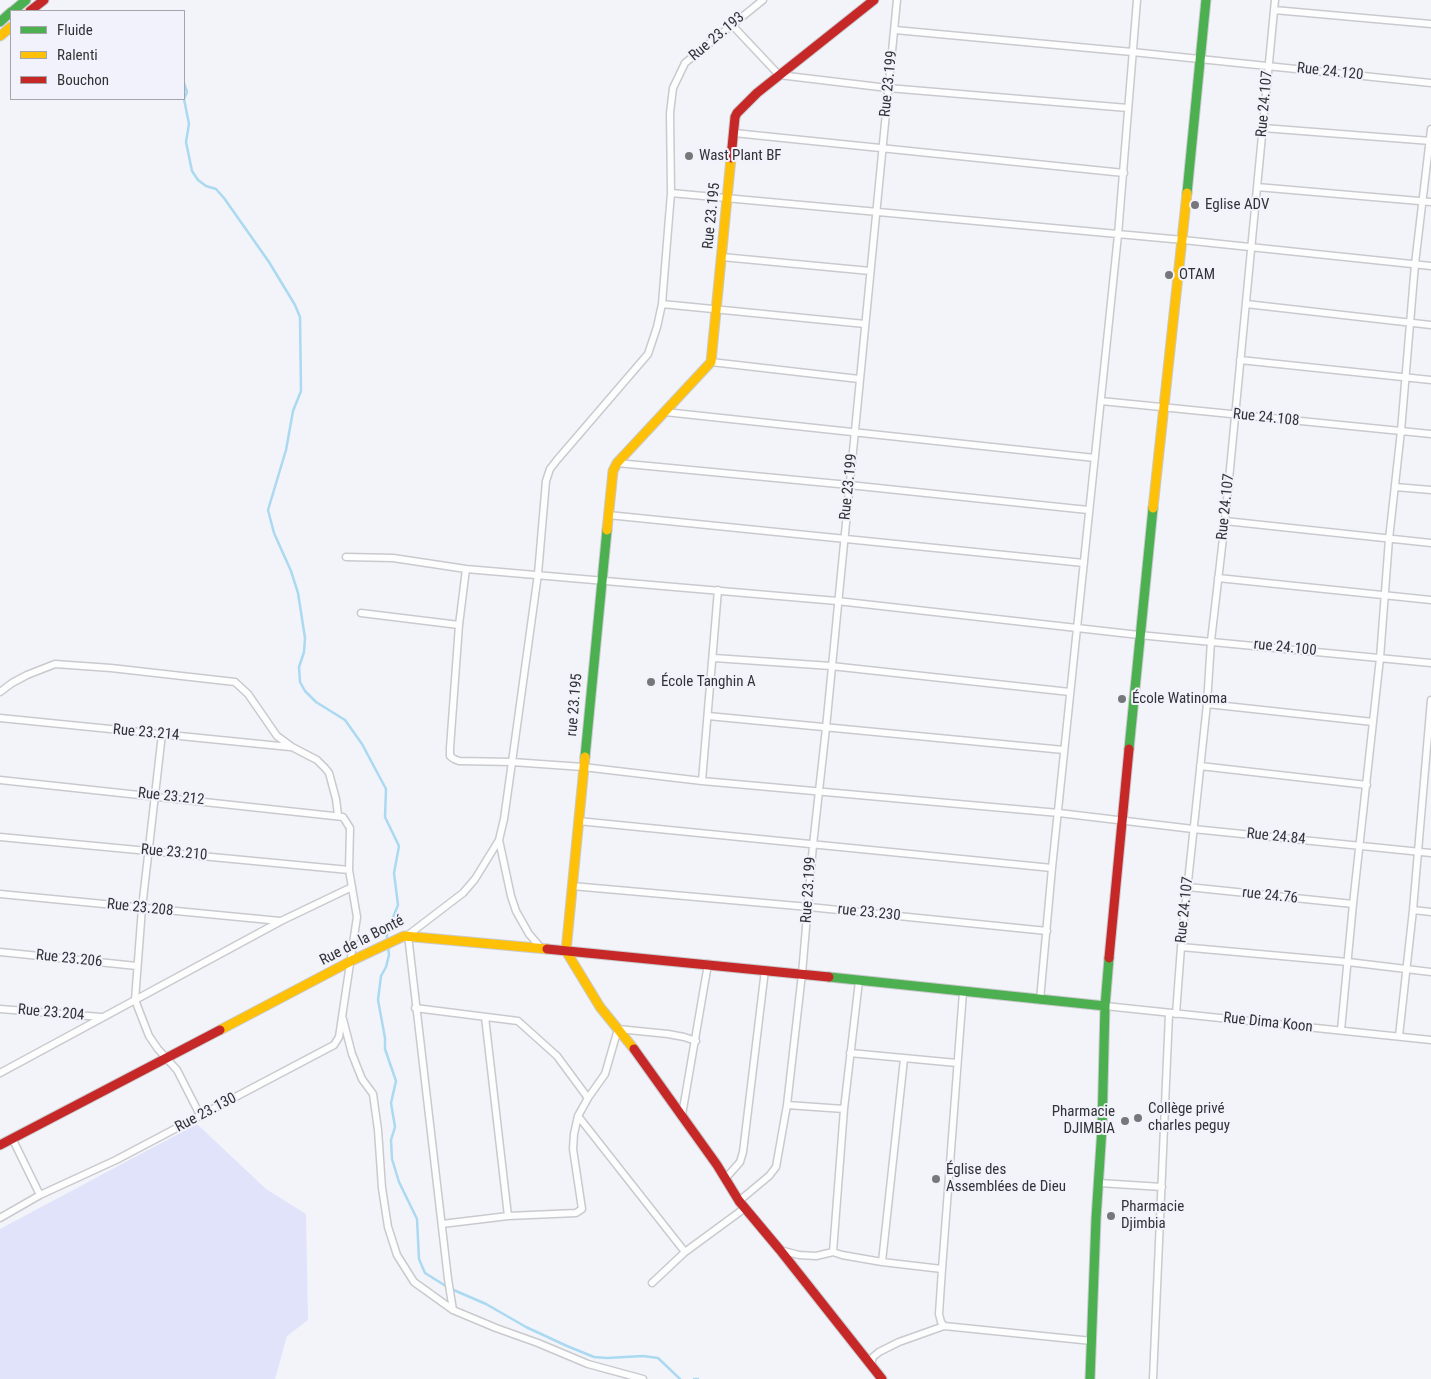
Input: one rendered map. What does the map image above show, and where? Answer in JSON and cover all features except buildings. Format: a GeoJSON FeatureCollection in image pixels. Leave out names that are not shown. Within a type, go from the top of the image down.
{"type":"FeatureCollection","features":[{"type":"Feature","properties":{"kind":"street"},"geometry":{"type":"LineString","coordinates":[[14,10],[26,0]]}},
{"type":"Feature","properties":{"kind":"street"},"geometry":{"type":"LineString","coordinates":[[31,10],[44,0]]}},
{"type":"Feature","properties":{"kind":"street","name":"Rue 23.193"},"geometry":{"type":"LineString","coordinates":[[676,80],[685,63],[763,0]]}},
{"type":"Feature","properties":{"kind":"street","name":"Rue 23.195"},"geometry":{"type":"LineString","coordinates":[[711,362],[735,117],[737,113],[779,75],[874,0]]}},
{"type":"Feature","properties":{"kind":"street","name":"Rue 23.199"},"geometry":{"type":"LineString","coordinates":[[652,1283],[742,1204],[776,1166],[787,1105],[809,907],[813,845],[897,0]]}},
{"type":"Feature","properties":{"kind":"street"},"geometry":{"type":"LineString","coordinates":[[1040,1000],[1088,510],[1124,174],[1137,0]]}},
{"type":"Feature","properties":{"kind":"street"},"geometry":{"type":"LineString","coordinates":[[1090,1379],[1096,1219],[1100,1183],[1105,1006],[1139,635],[1183,240],[1206,0]]}},
{"type":"Feature","properties":{"kind":"street","name":"Rue 24.107"},"geometry":{"type":"LineString","coordinates":[[1153,1379],[1172,1014],[1188,887],[1207,704],[1211,641],[1225,521],[1275,0]]}},
{"type":"Feature","properties":{"kind":"street"},"geometry":{"type":"LineString","coordinates":[[1274,10],[1431,24]]}},
{"type":"Feature","properties":{"kind":"street"},"geometry":{"type":"LineString","coordinates":[[0,22],[10,14]]}},
{"type":"Feature","properties":{"kind":"street"},"geometry":{"type":"LineString","coordinates":[[732,25],[779,75],[888,88],[1128,108]]}},
{"type":"Feature","properties":{"kind":"street"},"geometry":{"type":"LineString","coordinates":[[0,36],[10,28]]}},
{"type":"Feature","properties":{"kind":"street","name":"Rue 24.120"},"geometry":{"type":"LineString","coordinates":[[895,30],[1431,83]]}},
{"type":"Feature","properties":{"kind":"street","name":"Rue de la Bonté"},"geometry":{"type":"LineString","coordinates":[[0,1144],[351,961],[404,936],[463,893],[476,879],[499,840],[504,819],[538,574],[544,496],[550,469],[648,354],[655,338],[662,304],[671,193],[671,97],[676,80]]}},
{"type":"Feature","properties":{"kind":"street"},"geometry":{"type":"LineString","coordinates":[[1263,128],[1430,141]]}},
{"type":"Feature","properties":{"kind":"street"},"geometry":{"type":"LineString","coordinates":[[1341,1030],[1380,658],[1389,539],[1401,431],[1415,264],[1431,129]]}},
{"type":"Feature","properties":{"kind":"street"},"geometry":{"type":"LineString","coordinates":[[734,133],[1124,174]]}},
{"type":"Feature","properties":{"kind":"street"},"geometry":{"type":"LineString","coordinates":[[1257,187],[1431,202]]}},
{"type":"Feature","properties":{"kind":"street"},"geometry":{"type":"LineString","coordinates":[[671,193],[1183,240],[1431,266]]}},
{"type":"Feature","properties":{"kind":"street"},"geometry":{"type":"LineString","coordinates":[[722,257],[870,271]]}},
{"type":"Feature","properties":{"kind":"street"},"geometry":{"type":"LineString","coordinates":[[662,304],[864,324]]}},
{"type":"Feature","properties":{"kind":"street"},"geometry":{"type":"LineString","coordinates":[[1246,304],[1431,325]]}},
{"type":"Feature","properties":{"kind":"street"},"geometry":{"type":"LineString","coordinates":[[1240,360],[1431,380]]}},
{"type":"Feature","properties":{"kind":"street"},"geometry":{"type":"LineString","coordinates":[[617,463],[711,362],[859,379]]}},
{"type":"Feature","properties":{"kind":"street","name":"Rue 24.108"},"geometry":{"type":"LineString","coordinates":[[1101,401],[1431,434]]}},
{"type":"Feature","properties":{"kind":"street"},"geometry":{"type":"LineString","coordinates":[[665,412],[1095,458]]}},
{"type":"Feature","properties":{"kind":"street"},"geometry":{"type":"LineString","coordinates":[[617,463],[1088,510]]}},
{"type":"Feature","properties":{"kind":"street","name":"rue 23.195"},"geometry":{"type":"LineString","coordinates":[[566,951],[611,478],[617,463]]}},
{"type":"Feature","properties":{"kind":"street"},"geometry":{"type":"LineString","coordinates":[[1395,487],[1431,490]]}},
{"type":"Feature","properties":{"kind":"street"},"geometry":{"type":"LineString","coordinates":[[608,515],[1084,563]]}},
{"type":"Feature","properties":{"kind":"street"},"geometry":{"type":"LineString","coordinates":[[1225,521],[1431,543]]}},
{"type":"Feature","properties":{"kind":"street","name":"rue 24.100"},"geometry":{"type":"LineString","coordinates":[[346,557],[400,558],[466,569],[837,600],[1139,635],[1431,663]]}},
{"type":"Feature","properties":{"kind":"street"},"geometry":{"type":"LineString","coordinates":[[361,613],[459,625],[466,569]]}},
{"type":"Feature","properties":{"kind":"street"},"geometry":{"type":"LineString","coordinates":[[1218,578],[1431,600]]}},
{"type":"Feature","properties":{"kind":"street"},"geometry":{"type":"LineString","coordinates":[[702,781],[714,658],[718,590]]}},
{"type":"Feature","properties":{"kind":"street","name":"Rue 24.84"},"geometry":{"type":"LineString","coordinates":[[459,625],[450,756],[459,761],[512,762],[583,767],[702,781],[1059,813],[1193,829],[1431,853]]}},
{"type":"Feature","properties":{"kind":"street"},"geometry":{"type":"LineString","coordinates":[[714,658],[831,666],[1070,692]]}},
{"type":"Feature","properties":{"kind":"street"},"geometry":{"type":"LineString","coordinates":[[0,692],[20,679],[55,664],[227,680],[235,682],[242,687],[273,732],[292,747]]}},
{"type":"Feature","properties":{"kind":"street"},"geometry":{"type":"LineString","coordinates":[[1399,1036],[1418,852],[1427,789],[1431,700]]}},
{"type":"Feature","properties":{"kind":"street"},"geometry":{"type":"LineString","coordinates":[[1207,704],[1373,722]]}},
{"type":"Feature","properties":{"kind":"street"},"geometry":{"type":"LineString","coordinates":[[708,716],[1064,750]]}},
{"type":"Feature","properties":{"kind":"street","name":"Rue 23.214"},"geometry":{"type":"LineString","coordinates":[[0,718],[292,747]]}},
{"type":"Feature","properties":{"kind":"street"},"geometry":{"type":"LineString","coordinates":[[162,734],[142,908],[135,1000],[149,1036],[177,1070],[200,1115]]}},
{"type":"Feature","properties":{"kind":"street","name":"Rue 23.130"},"geometry":{"type":"LineString","coordinates":[[0,1218],[40,1195],[116,1160],[329,1049],[337,1042],[357,918],[349,870],[350,828],[340,816],[329,774],[325,768],[312,757],[292,747]]}},
{"type":"Feature","properties":{"kind":"street"},"geometry":{"type":"LineString","coordinates":[[1200,766],[1367,785]]}},
{"type":"Feature","properties":{"kind":"street","name":"Rue 23.212"},"geometry":{"type":"LineString","coordinates":[[0,780],[340,816]]}},
{"type":"Feature","properties":{"kind":"street"},"geometry":{"type":"LineString","coordinates":[[578,821],[1052,868]]}},
{"type":"Feature","properties":{"kind":"street","name":"Rue 23.210"},"geometry":{"type":"LineString","coordinates":[[0,837],[349,870]]}},
{"type":"Feature","properties":{"kind":"street"},"geometry":{"type":"LineString","coordinates":[[499,840],[509,888],[516,910],[529,934],[542,949]]}},
{"type":"Feature","properties":{"kind":"street","name":"rue 23.230"},"geometry":{"type":"LineString","coordinates":[[572,886],[1046,931]]}},
{"type":"Feature","properties":{"kind":"street"},"geometry":{"type":"LineString","coordinates":[[0,1073],[281,921],[352,887]]}},
{"type":"Feature","properties":{"kind":"street","name":"rue 24.76"},"geometry":{"type":"LineString","coordinates":[[1188,887],[1353,904]]}},
{"type":"Feature","properties":{"kind":"street","name":"Rue 23.208"},"geometry":{"type":"LineString","coordinates":[[0,894],[281,921]]}},
{"type":"Feature","properties":{"kind":"street"},"geometry":{"type":"LineString","coordinates":[[1413,910],[1431,912]]}},
{"type":"Feature","properties":{"kind":"street"},"geometry":{"type":"LineString","coordinates":[[453,1310],[415,1008],[404,936],[708,964],[1105,1006]]}},
{"type":"Feature","properties":{"kind":"street"},"geometry":{"type":"LineString","coordinates":[[1181,947],[1348,962],[1431,972]]}},
{"type":"Feature","properties":{"kind":"street"},"geometry":{"type":"LineString","coordinates":[[566,951],[600,1007],[650,1070],[742,1204],[872,1364],[882,1379]]}},
{"type":"Feature","properties":{"kind":"street","name":"Rue 23.206"},"geometry":{"type":"LineString","coordinates":[[0,952],[137,966]]}},
{"type":"Feature","properties":{"kind":"street"},"geometry":{"type":"LineString","coordinates":[[682,1115],[708,964]]}},
{"type":"Feature","properties":{"kind":"street"},"geometry":{"type":"LineString","coordinates":[[725,1179],[740,1162],[743,1152],[765,970]]}},
{"type":"Feature","properties":{"kind":"street"},"geometry":{"type":"LineString","coordinates":[[833,1252],[844,1109],[859,981]]}},
{"type":"Feature","properties":{"kind":"street"},"geometry":{"type":"LineString","coordinates":[[944,1326],[939,1314],[963,992]]}},
{"type":"Feature","properties":{"kind":"street","name":"Rue Dima Koon"},"geometry":{"type":"LineString","coordinates":[[1105,1006],[1431,1040]]}},
{"type":"Feature","properties":{"kind":"street"},"geometry":{"type":"LineString","coordinates":[[415,1008],[512,1020],[522,1025],[557,1056],[588,1098]]}},
{"type":"Feature","properties":{"kind":"street","name":"Rue 23.204"},"geometry":{"type":"LineString","coordinates":[[0,1009],[101,1017]]}},
{"type":"Feature","properties":{"kind":"street"},"geometry":{"type":"LineString","coordinates":[[342,1015],[352,1054],[362,1079],[372,1094],[378,1130],[382,1188],[388,1226],[397,1255],[414,1282],[453,1310],[588,1364],[643,1379]]}},
{"type":"Feature","properties":{"kind":"street"},"geometry":{"type":"LineString","coordinates":[[485,1017],[508,1216]]}},
{"type":"Feature","properties":{"kind":"street"},"geometry":{"type":"LineString","coordinates":[[618,1029],[668,1034],[696,1041]]}},
{"type":"Feature","properties":{"kind":"street"},"geometry":{"type":"LineString","coordinates":[[442,1224],[508,1216],[576,1213],[582,1209],[573,1149],[574,1134],[578,1116],[605,1074],[618,1029]]}},
{"type":"Feature","properties":{"kind":"street"},"geometry":{"type":"LineString","coordinates":[[850,1053],[958,1063]]}},
{"type":"Feature","properties":{"kind":"street"},"geometry":{"type":"LineString","coordinates":[[882,1262],[904,1059]]}},
{"type":"Feature","properties":{"kind":"street"},"geometry":{"type":"LineString","coordinates":[[787,1105],[844,1109]]}},
{"type":"Feature","properties":{"kind":"street"},"geometry":{"type":"LineString","coordinates":[[578,1116],[686,1252]]}},
{"type":"Feature","properties":{"kind":"street"},"geometry":{"type":"LineString","coordinates":[[12,1138],[40,1195]]}},
{"type":"Feature","properties":{"kind":"street"},"geometry":{"type":"LineString","coordinates":[[1100,1183],[1162,1187]]}},
{"type":"Feature","properties":{"kind":"street"},"geometry":{"type":"LineString","coordinates":[[780,1250],[800,1255],[816,1256],[833,1252],[882,1262],[942,1269]]}},
{"type":"Feature","properties":{"kind":"street"},"geometry":{"type":"LineString","coordinates":[[872,1364],[874,1357],[879,1352],[899,1342],[944,1326],[1092,1341]]}},
{"type":"Feature","properties":{"kind":"shaded area"},"geometry":{"type":"Polygon","coordinates":[[[197,1124],[266,1189],[306,1214],[308,1320],[287,1336],[275,1379],[0,1379],[0,1229],[197,1124]]]}},
{"type":"Feature","properties":{"kind":"waterway"},"geometry":{"type":"LineString","coordinates":[[185,86],[187,92],[185,97]]}},
{"type":"Feature","properties":{"kind":"waterway"},"geometry":{"type":"LineString","coordinates":[[184,100],[189,124],[186,142],[192,171],[198,180],[206,186],[216,189],[224,198],[269,262],[295,305],[300,317],[301,391],[293,411],[286,450],[268,510],[274,533],[291,571],[298,593],[305,638],[304,652],[299,667],[300,682],[305,691],[316,702],[345,720],[362,744],[386,789],[385,817],[399,846],[394,873],[398,905],[392,920],[387,926],[387,940]]}},
{"type":"Feature","properties":{"kind":"waterway"},"geometry":{"type":"LineString","coordinates":[[388,946],[389,955],[381,976],[378,1000],[385,1038],[385,1049],[396,1081],[391,1103],[395,1127],[391,1140],[392,1159],[399,1182],[417,1219],[419,1259],[425,1273],[449,1288],[486,1304],[526,1327],[567,1346],[594,1357],[643,1356],[658,1358],[680,1379]]}},
{"type":"Feature","properties":{"kind":"traffic: fast"},"geometry":{"type":"LineString","coordinates":[[14,10],[26,0]]}},
{"type":"Feature","properties":{"kind":"traffic: fast"},"geometry":{"type":"LineString","coordinates":[[1187,193],[1206,0]]}},
{"type":"Feature","properties":{"kind":"traffic: fast"},"geometry":{"type":"LineString","coordinates":[[0,22],[10,13]]}},
{"type":"Feature","properties":{"kind":"traffic: fast"},"geometry":{"type":"LineString","coordinates":[[1129,749],[1153,508]]}},
{"type":"Feature","properties":{"kind":"traffic: fast"},"geometry":{"type":"LineString","coordinates":[[585,757],[607,530]]}},
{"type":"Feature","properties":{"kind":"traffic: fast"},"geometry":{"type":"LineString","coordinates":[[1090,1379],[1096,1219],[1102,1128],[1105,1006],[1109,958]]}},
{"type":"Feature","properties":{"kind":"traffic: fast"},"geometry":{"type":"LineString","coordinates":[[829,977],[1105,1006]]}},
{"type":"Feature","properties":{"kind":"traffic: slow"},"geometry":{"type":"LineString","coordinates":[[0,36],[10,28]]}},
{"type":"Feature","properties":{"kind":"traffic: slow"},"geometry":{"type":"LineString","coordinates":[[607,530],[613,471],[617,463],[711,362],[731,158]]}},
{"type":"Feature","properties":{"kind":"traffic: slow"},"geometry":{"type":"LineString","coordinates":[[1153,508],[1187,193]]}},
{"type":"Feature","properties":{"kind":"traffic: slow"},"geometry":{"type":"LineString","coordinates":[[585,757],[566,951],[600,1007],[634,1049]]}},
{"type":"Feature","properties":{"kind":"traffic: slow"},"geometry":{"type":"LineString","coordinates":[[220,1030],[351,961],[404,936],[547,949]]}},
{"type":"Feature","properties":{"kind":"traffic: jam"},"geometry":{"type":"LineString","coordinates":[[31,10],[44,0]]}},
{"type":"Feature","properties":{"kind":"traffic: jam"},"geometry":{"type":"LineString","coordinates":[[731,158],[737,113],[757,93],[874,0]]}},
{"type":"Feature","properties":{"kind":"traffic: jam"},"geometry":{"type":"LineString","coordinates":[[1109,958],[1129,749]]}},
{"type":"Feature","properties":{"kind":"traffic: jam"},"geometry":{"type":"LineString","coordinates":[[547,949],[829,977]]}},
{"type":"Feature","properties":{"kind":"traffic: jam"},"geometry":{"type":"LineString","coordinates":[[0,1145],[220,1030]]}},
{"type":"Feature","properties":{"kind":"traffic: jam"},"geometry":{"type":"LineString","coordinates":[[634,1049],[717,1165],[739,1201],[882,1379]]}},
{"type":"Feature","properties":{"kind":"place","name":"Wast Plant BF"},"geometry":{"type":"Point","coordinates":[689,156]}},
{"type":"Feature","properties":{"kind":"place","name":"Eglise ADV"},"geometry":{"type":"Point","coordinates":[1195,205]}},
{"type":"Feature","properties":{"kind":"place","name":"OTAM"},"geometry":{"type":"Point","coordinates":[1169,275]}},
{"type":"Feature","properties":{"kind":"place","name":"École Tanghin A"},"geometry":{"type":"Point","coordinates":[651,682]}},
{"type":"Feature","properties":{"kind":"place","name":"École Watinoma"},"geometry":{"type":"Point","coordinates":[1122,699]}},
{"type":"Feature","properties":{"kind":"place","name":"Collège privé charles peguy"},"geometry":{"type":"Point","coordinates":[1138,1118]}},
{"type":"Feature","properties":{"kind":"place","name":"Pharmacie DJIMBIA"},"geometry":{"type":"Point","coordinates":[1125,1121]}},
{"type":"Feature","properties":{"kind":"place","name":"Église des Assemblées de Dieu"},"geometry":{"type":"Point","coordinates":[936,1179]}},
{"type":"Feature","properties":{"kind":"place","name":"Pharmacie Djimbia"},"geometry":{"type":"Point","coordinates":[1111,1216]}}]}
